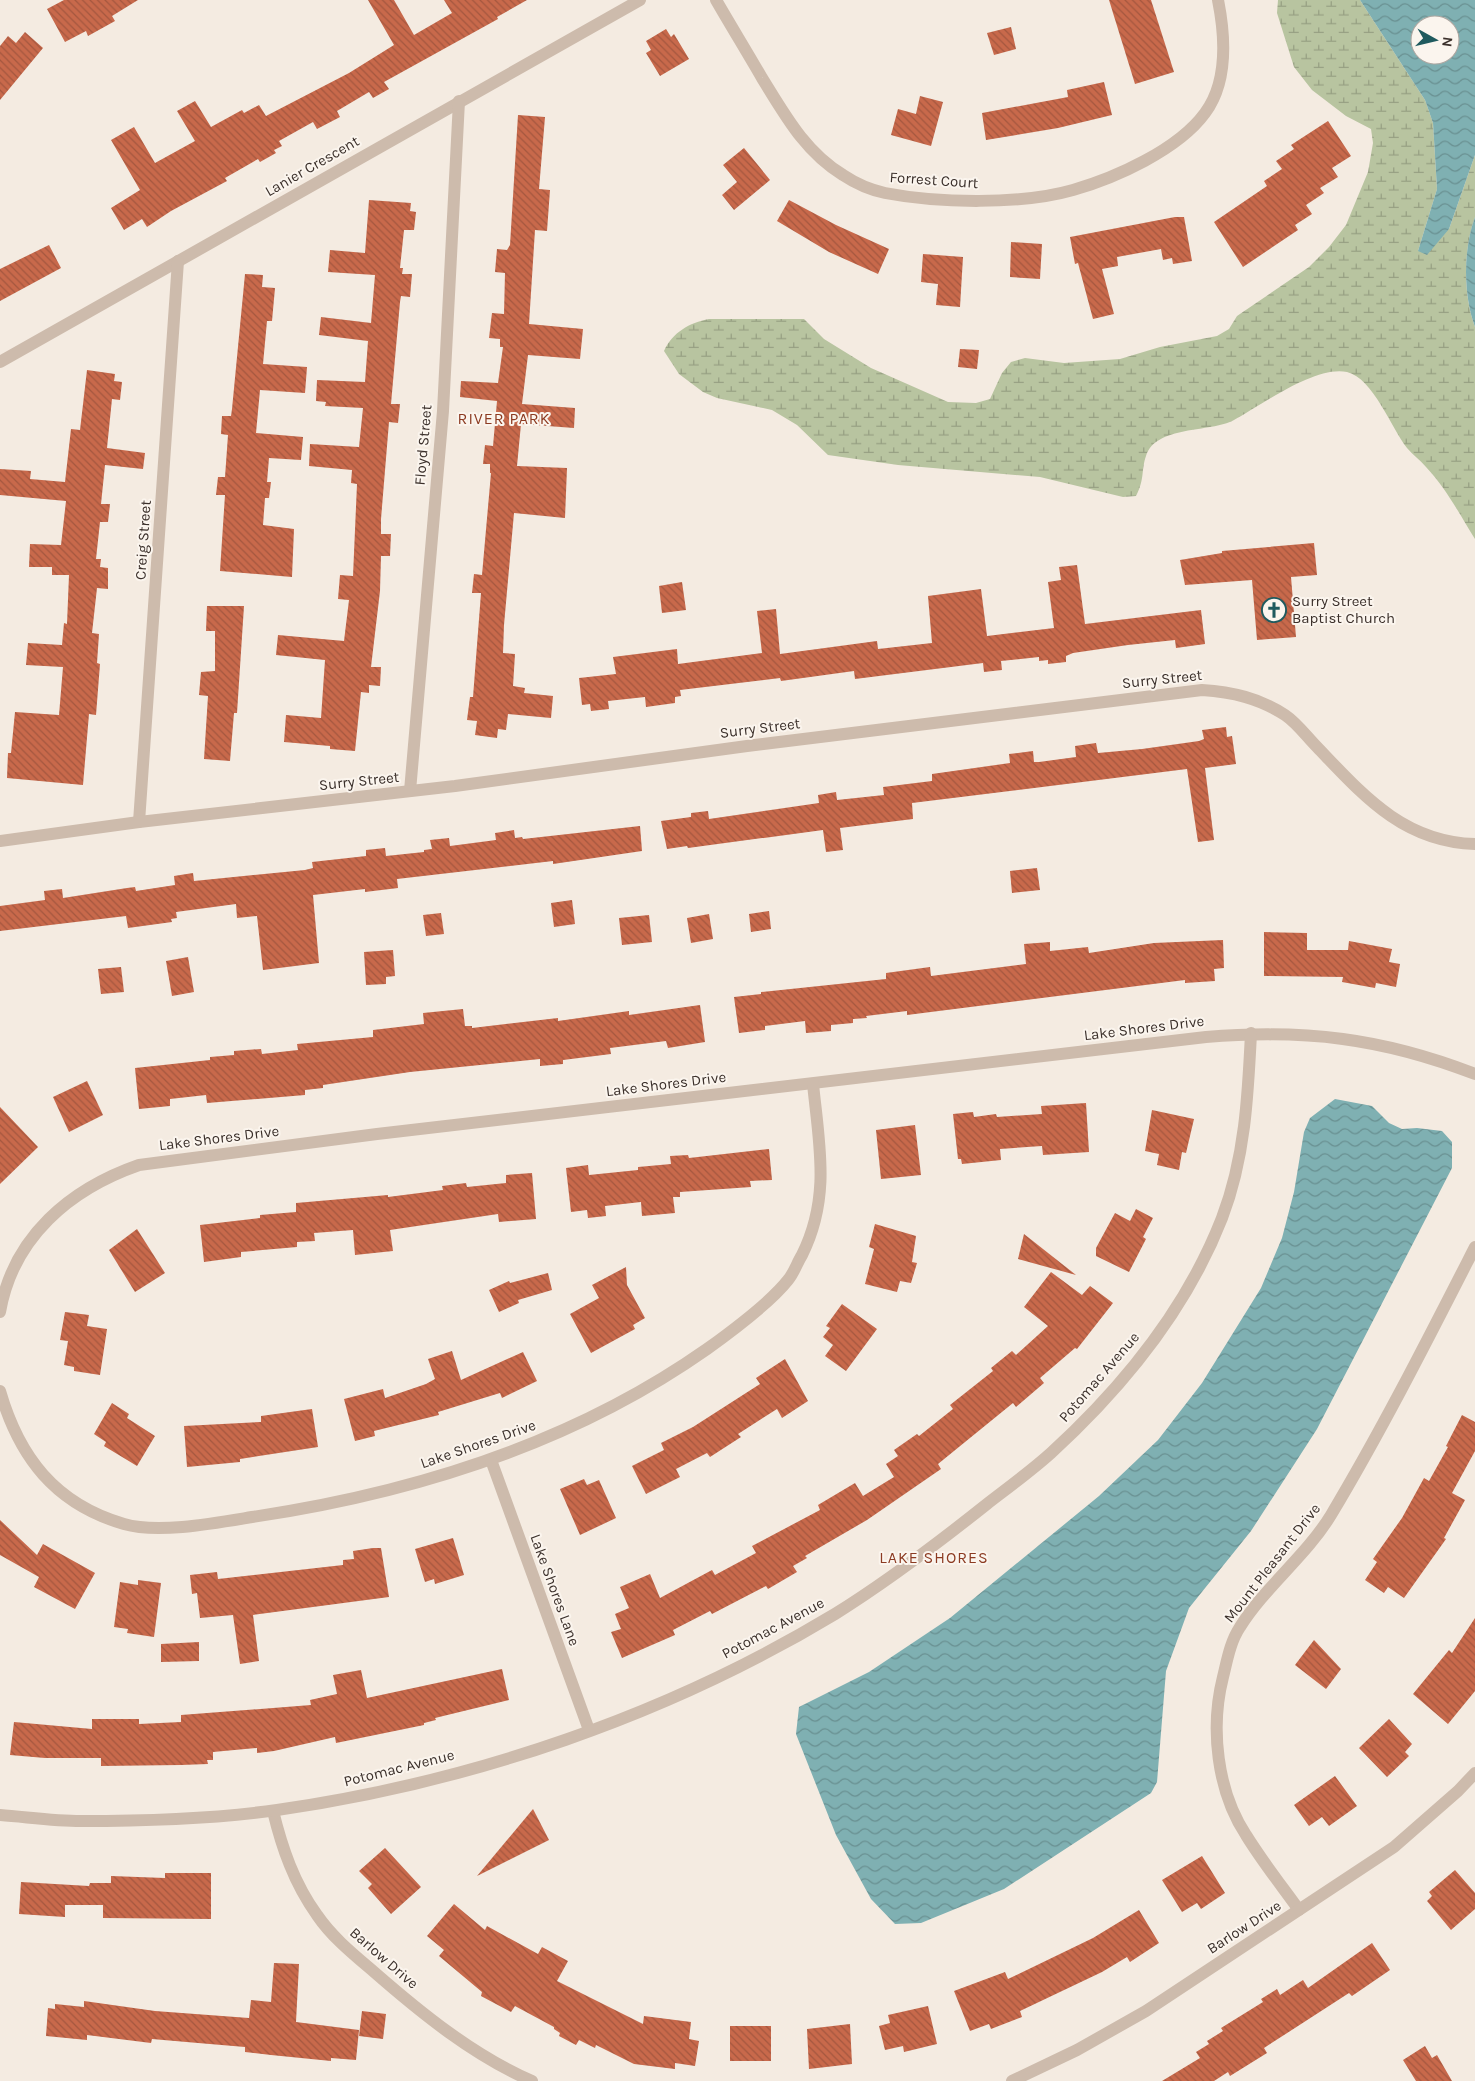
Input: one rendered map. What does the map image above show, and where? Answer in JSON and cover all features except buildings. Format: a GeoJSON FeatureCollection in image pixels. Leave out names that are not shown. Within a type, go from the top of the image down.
{"type":"FeatureCollection","features":[{"type":"Feature","properties":{"kind":"street","name":"Lanier Crescent"},"geometry":{"type":"LineString","coordinates":[[0,362],[458,101],[640,0]]}},
{"type":"Feature","properties":{"kind":"street","name":"Forrest Court"},"geometry":{"type":"LineString","coordinates":[[716,0],[796,134],[818,157],[843,175],[884,193],[937,199],[994,200],[1071,191],[1106,179],[1137,166],[1170,144],[1206,113],[1217,86],[1224,57],[1223,27],[1218,0]]}},
{"type":"Feature","properties":{"kind":"street","name":"Floyd Street"},"geometry":{"type":"LineString","coordinates":[[410,791],[442,411],[458,101]]}},
{"type":"Feature","properties":{"kind":"street","name":"Creig Street"},"geometry":{"type":"LineString","coordinates":[[140,822],[178,260]]}},
{"type":"Feature","properties":{"kind":"street","name":"Surry Street"},"geometry":{"type":"LineString","coordinates":[[0,841],[1202,690],[1230,692],[1257,700],[1287,716],[1372,804],[1400,822],[1435,838],[1461,844],[1475,844]]}},
{"type":"Feature","properties":{"kind":"street","name":"Lake Shores Drive"},"geometry":{"type":"LineString","coordinates":[[0,1312],[13,1270],[29,1242],[50,1217],[80,1192],[108,1176],[139,1165],[377,1134],[1251,1033],[1311,1035],[1386,1045],[1431,1057],[1475,1074]]}},
{"type":"Feature","properties":{"kind":"street","name":"Potomac Avenue"},"geometry":{"type":"LineString","coordinates":[[0,1815],[78,1821],[209,1817],[335,1801],[435,1778],[514,1755],[589,1730],[684,1693],[762,1655],[836,1613],[908,1566],[1047,1456],[1092,1414],[1133,1367],[1170,1316],[1201,1263],[1222,1217],[1237,1172],[1247,1116],[1251,1033]]}},
{"type":"Feature","properties":{"kind":"street","name":"Lake Shores Drive"},"geometry":{"type":"LineString","coordinates":[[0,1391],[9,1422],[26,1454],[46,1478],[69,1498],[96,1514],[124,1524],[148,1528],[226,1521],[303,1510],[398,1488],[491,1460],[562,1432],[635,1395],[676,1370],[726,1335],[789,1279],[806,1245],[818,1210],[822,1180],[814,1084]]}},
{"type":"Feature","properties":{"kind":"street","name":"Mount Pleasant Drive"},"geometry":{"type":"LineString","coordinates":[[1299,1910],[1245,1834],[1230,1803],[1220,1769],[1216,1727],[1219,1690],[1228,1655],[1239,1628],[1329,1517],[1394,1406],[1475,1246]]}},
{"type":"Feature","properties":{"kind":"street","name":"Lake Shores Lane"},"geometry":{"type":"LineString","coordinates":[[491,1460],[589,1730]]}},
{"type":"Feature","properties":{"kind":"street","name":"Barlow Drive"},"geometry":{"type":"LineString","coordinates":[[1012,2081],[1077,2050],[1146,2011],[1394,1847],[1458,1791],[1475,1773]]}},
{"type":"Feature","properties":{"kind":"street","name":"Barlow Drive"},"geometry":{"type":"LineString","coordinates":[[273,1810],[282,1848],[297,1883],[317,1915],[341,1944],[394,1990],[505,2076],[532,2081]]}},
{"type":"Feature","properties":{"kind":"green space"},"geometry":{"type":"Polygon","coordinates":[[[1278,0],[1360,0],[1425,100],[1433,123],[1437,189],[1418,251],[1449,229],[1475,155],[1475,217],[1468,244],[1466,272],[1468,301],[1475,327],[1475,539],[1440,484],[1401,440],[1373,394],[1356,376],[1347,372],[1334,371],[1320,374],[1273,396],[1234,420],[1212,427],[1172,434],[1161,439],[1152,446],[1146,456],[1141,485],[1136,496],[1123,497],[1040,477],[898,465],[828,455],[797,425],[772,410],[717,398],[703,392],[679,374],[664,351],[682,329],[709,319],[804,319],[824,339],[871,368],[948,402],[976,403],[990,399],[1002,373],[1011,362],[1025,358],[1064,363],[1120,359],[1160,347],[1217,336],[1229,329],[1237,316],[1309,267],[1329,247],[1346,225],[1368,172],[1373,143],[1371,129],[1346,116],[1312,90],[1294,67],[1277,13],[1278,0]]]}},
{"type":"Feature","properties":{"kind":"water"},"geometry":{"type":"Polygon","coordinates":[[[1360,0],[1475,0],[1475,155],[1449,229],[1427,255],[1418,251],[1437,189],[1433,123],[1425,100],[1360,0]]]}},
{"type":"Feature","properties":{"kind":"water"},"geometry":{"type":"Polygon","coordinates":[[[1475,217],[1475,327],[1468,301],[1466,272],[1468,243],[1475,217]]]}},
{"type":"Feature","properties":{"kind":"water"},"geometry":{"type":"Polygon","coordinates":[[[1335,1099],[1372,1106],[1389,1123],[1402,1129],[1417,1128],[1442,1131],[1452,1142],[1452,1168],[1317,1429],[1251,1531],[1189,1608],[1166,1671],[1157,1782],[1151,1793],[1004,1889],[921,1923],[895,1924],[871,1899],[836,1835],[796,1734],[799,1707],[869,1672],[950,1618],[1099,1496],[1158,1440],[1202,1383],[1261,1288],[1282,1238],[1294,1192],[1304,1132],[1310,1118],[1335,1099]]]}},
{"type":"Feature","properties":{"kind":"place","name":"Surry Street Baptist Church"},"geometry":{"type":"Point","coordinates":[1274,610]}},
{"type":"Feature","properties":{"kind":"district","name":"RIVER PARK"},"geometry":{"type":"Point","coordinates":[504,418]}},
{"type":"Feature","properties":{"kind":"district","name":"LAKE SHORES"},"geometry":{"type":"Point","coordinates":[934,1557]}}]}
